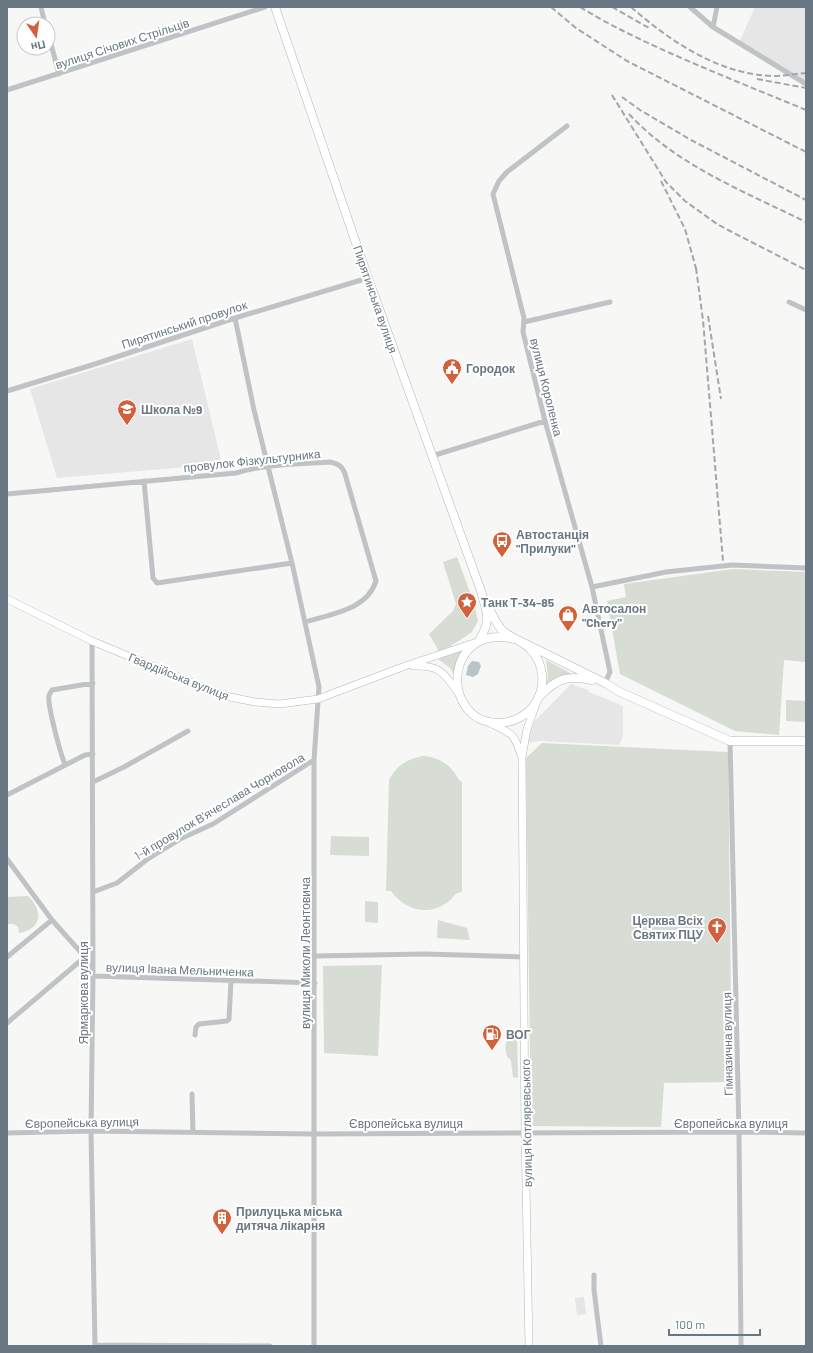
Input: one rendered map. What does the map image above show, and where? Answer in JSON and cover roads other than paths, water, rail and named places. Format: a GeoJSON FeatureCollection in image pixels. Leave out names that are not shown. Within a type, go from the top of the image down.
{"type":"FeatureCollection","features":[{"type":"Feature","properties":{"kind":"main road","name":"Пирятинська вулиця"},"geometry":{"type":"LineString","coordinates":[[275,7],[368,278],[481,591]]}},
{"type":"Feature","properties":{"kind":"main road"},"geometry":{"type":"LineString","coordinates":[[481,591],[498,625],[504,632],[620,692],[730,741],[806,741]]}},
{"type":"Feature","properties":{"kind":"main road"},"geometry":{"type":"LineString","coordinates":[[459,694],[456,682],[457,670],[462,658],[469,649],[479,641],[486,630],[487,615],[481,591]]}},
{"type":"Feature","properties":{"kind":"main road","name":"Гвардійська вулиця"},"geometry":{"type":"LineString","coordinates":[[7,599],[92,641],[205,688],[230,697],[255,702],[280,704],[318,699],[405,666],[479,641]]}},
{"type":"Feature","properties":{"kind":"main road"},"geometry":{"type":"LineString","coordinates":[[479,641],[492,637],[505,637],[518,640],[529,648],[538,659],[542,672],[542,685],[527,729],[522,757]]}},
{"type":"Feature","properties":{"kind":"main road"},"geometry":{"type":"LineString","coordinates":[[405,666],[427,666],[438,669],[459,694],[465,705],[474,714],[511,734],[517,741],[522,757]]}},
{"type":"Feature","properties":{"kind":"main road"},"geometry":{"type":"LineString","coordinates":[[485,720],[498,723],[522,717],[532,709],[538,698],[550,686],[558,681],[568,678],[581,678],[605,683]]}},
{"type":"Feature","properties":{"kind":"main road","name":"вулиця Котляревського"},"geometry":{"type":"LineString","coordinates":[[522,757],[525,1133],[529,1346]]}},
{"type":"Feature","properties":{"kind":"street","name":"вулиця Січових Стрільців"},"geometry":{"type":"LineString","coordinates":[[7,90],[265,7]]}},
{"type":"Feature","properties":{"kind":"street"},"geometry":{"type":"LineString","coordinates":[[690,7],[714,27],[806,84]]}},
{"type":"Feature","properties":{"kind":"street"},"geometry":{"type":"LineString","coordinates":[[714,27],[717,7]]}},
{"type":"Feature","properties":{"kind":"street"},"geometry":{"type":"LineString","coordinates":[[55,56],[60,74]]}},
{"type":"Feature","properties":{"kind":"street","name":"вулиця Короленка"},"geometry":{"type":"LineString","coordinates":[[567,126],[507,172],[495,186],[493,194],[524,318],[524,332],[545,421],[592,587],[610,672],[605,683]]}},
{"type":"Feature","properties":{"kind":"street","name":"Пирятинський провулок"},"geometry":{"type":"LineString","coordinates":[[7,391],[235,318],[368,278]]}},
{"type":"Feature","properties":{"kind":"street"},"geometry":{"type":"LineString","coordinates":[[524,322],[610,302]]}},
{"type":"Feature","properties":{"kind":"street"},"geometry":{"type":"LineString","coordinates":[[789,302],[806,310]]}},
{"type":"Feature","properties":{"kind":"street","name":"вулиця Миколи Леонтовича"},"geometry":{"type":"LineString","coordinates":[[235,318],[254,410],[292,563],[319,687],[314,760],[314,1346]]}},
{"type":"Feature","properties":{"kind":"street"},"geometry":{"type":"LineString","coordinates":[[432,456],[545,421]]}},
{"type":"Feature","properties":{"kind":"street","name":"провулок Фізкультурника"},"geometry":{"type":"LineString","coordinates":[[7,494],[236,473],[268,466],[330,462],[337,463],[342,466],[345,474],[376,581],[374,588],[364,600],[349,608],[305,622]]}},
{"type":"Feature","properties":{"kind":"street"},"geometry":{"type":"LineString","coordinates":[[144,481],[153,578],[157,583],[292,563]]}},
{"type":"Feature","properties":{"kind":"street"},"geometry":{"type":"LineString","coordinates":[[592,587],[666,572],[732,565],[806,568]]}},
{"type":"Feature","properties":{"kind":"street","name":"Ярмаркова вулиця"},"geometry":{"type":"LineString","coordinates":[[92,641],[93,976],[91,1131],[94,1345]]}},
{"type":"Feature","properties":{"kind":"street"},"geometry":{"type":"LineString","coordinates":[[65,764],[55,732],[48,697],[52,690],[93,683]]}},
{"type":"Feature","properties":{"kind":"street"},"geometry":{"type":"LineString","coordinates":[[93,782],[124,767],[188,731]]}},
{"type":"Feature","properties":{"kind":"street","name":"Гімназична вулиця"},"geometry":{"type":"LineString","coordinates":[[730,741],[739,1132],[741,1346]]}},
{"type":"Feature","properties":{"kind":"street"},"geometry":{"type":"LineString","coordinates":[[7,795],[85,754],[93,754]]}},
{"type":"Feature","properties":{"kind":"street","name":"1-й провулок В'ячеслава Чорновола"},"geometry":{"type":"LineString","coordinates":[[93,892],[118,883],[150,858],[180,839],[213,824],[314,760]]}},
{"type":"Feature","properties":{"kind":"street","name":"вулиця Івана Мельниченка"},"geometry":{"type":"LineString","coordinates":[[7,859],[52,920],[84,957],[93,976],[315,983]]}},
{"type":"Feature","properties":{"kind":"street"},"geometry":{"type":"LineString","coordinates":[[7,957],[52,920]]}},
{"type":"Feature","properties":{"kind":"street"},"geometry":{"type":"LineString","coordinates":[[315,956],[425,954],[524,956]]}},
{"type":"Feature","properties":{"kind":"street"},"geometry":{"type":"LineString","coordinates":[[7,1023],[84,957]]}},
{"type":"Feature","properties":{"kind":"street"},"geometry":{"type":"LineString","coordinates":[[195,1035],[196,1027],[199,1024],[227,1021],[229,1019],[231,980]]}},
{"type":"Feature","properties":{"kind":"street"},"geometry":{"type":"LineString","coordinates":[[192,1094],[193,1132]]}},
{"type":"Feature","properties":{"kind":"street","name":"Європейська вулиця"},"geometry":{"type":"LineString","coordinates":[[7,1133],[91,1131],[314,1134],[806,1133]]}},
{"type":"Feature","properties":{"kind":"street"},"geometry":{"type":"LineString","coordinates":[[594,1274],[594,1290],[601,1346]]}},
{"type":"Feature","properties":{"kind":"street"},"geometry":{"type":"LineString","coordinates":[[94,1345],[270,1346]]}},
{"type":"Feature","properties":{"kind":"railway"},"geometry":{"type":"LineString","coordinates":[[551,7],[576,28],[627,61],[806,152]]}},
{"type":"Feature","properties":{"kind":"railway"},"geometry":{"type":"LineString","coordinates":[[580,7],[613,26],[658,48],[806,110]]}},
{"type":"Feature","properties":{"kind":"railway"},"geometry":{"type":"LineString","coordinates":[[612,7],[649,28]]}},
{"type":"Feature","properties":{"kind":"railway"},"geometry":{"type":"LineString","coordinates":[[631,7],[662,32],[696,54],[714,62],[752,74],[772,76],[806,73]]}},
{"type":"Feature","properties":{"kind":"railway"},"geometry":{"type":"LineString","coordinates":[[757,79],[806,88]]}},
{"type":"Feature","properties":{"kind":"railway"},"geometry":{"type":"LineString","coordinates":[[612,95],[666,182],[685,201],[717,224],[806,270]]}},
{"type":"Feature","properties":{"kind":"railway"},"geometry":{"type":"LineString","coordinates":[[622,97],[640,110],[691,140],[806,200]]}},
{"type":"Feature","properties":{"kind":"railway"},"geometry":{"type":"LineString","coordinates":[[629,114],[648,132],[690,163],[712,176],[806,222]]}},
{"type":"Feature","properties":{"kind":"railway"},"geometry":{"type":"LineString","coordinates":[[661,181],[685,229],[697,272]]}},
{"type":"Feature","properties":{"kind":"railway"},"geometry":{"type":"LineString","coordinates":[[696,268],[703,320],[723,561]]}},
{"type":"Feature","properties":{"kind":"railway"},"geometry":{"type":"LineString","coordinates":[[708,316],[721,399]]}},
{"type":"Feature","properties":{"kind":"place","name":"Городок"},"geometry":{"type":"Point","coordinates":[452,385]}},
{"type":"Feature","properties":{"kind":"place","name":"Школа №9"},"geometry":{"type":"Point","coordinates":[127,426]}},
{"type":"Feature","properties":{"kind":"place","name":"Автостанція \"Прилуки\""},"geometry":{"type":"Point","coordinates":[502,558]}},
{"type":"Feature","properties":{"kind":"place","name":"Танк Т-34-85"},"geometry":{"type":"Point","coordinates":[467,619]}},
{"type":"Feature","properties":{"kind":"place","name":"Автосалон \"Chery\""},"geometry":{"type":"Point","coordinates":[568,632]}},
{"type":"Feature","properties":{"kind":"place","name":"Церква Всіх Святих ПЦУ"},"geometry":{"type":"Point","coordinates":[717,944]}},
{"type":"Feature","properties":{"kind":"place","name":"ВОГ"},"geometry":{"type":"Point","coordinates":[492,1051]}},
{"type":"Feature","properties":{"kind":"place","name":"Прилуцька міська дитяча лікарня"},"geometry":{"type":"Point","coordinates":[222,1235]}}]}
